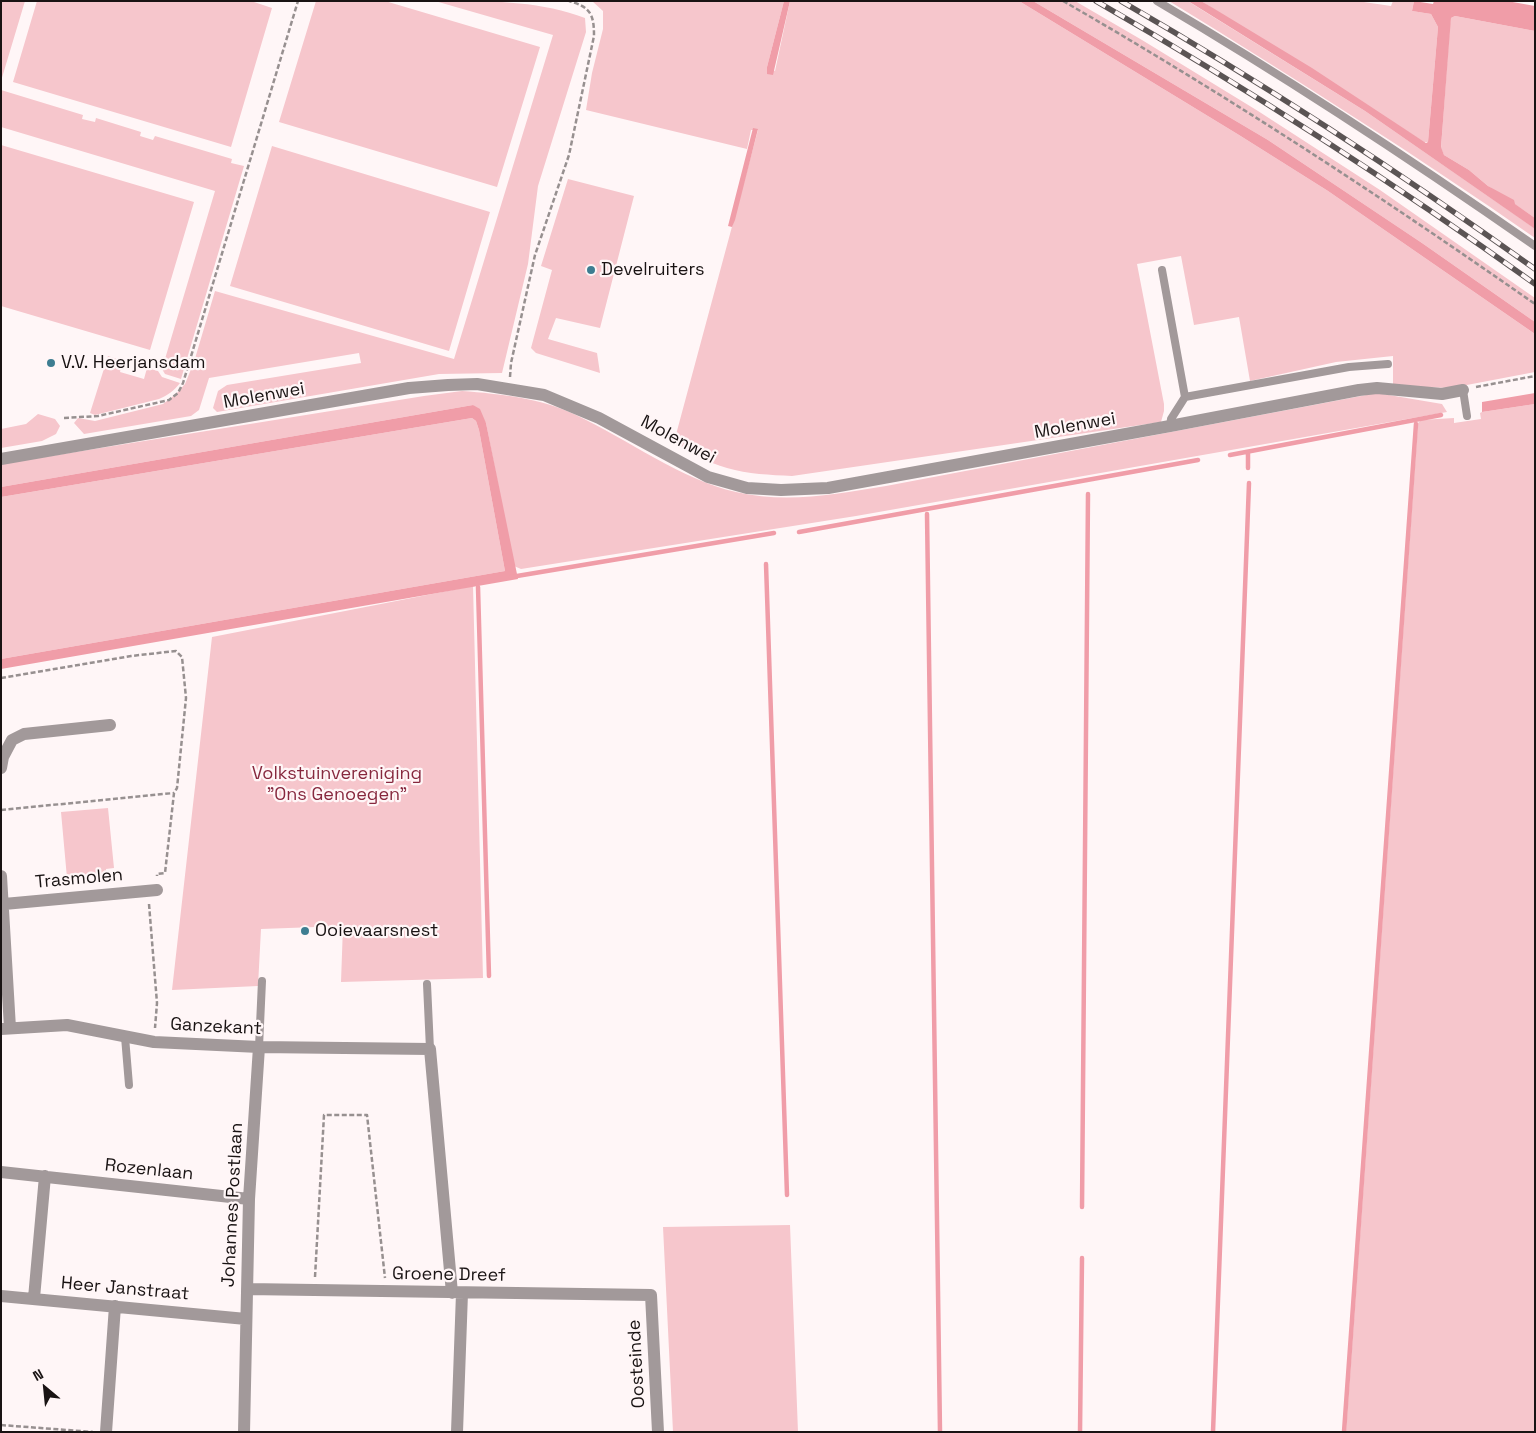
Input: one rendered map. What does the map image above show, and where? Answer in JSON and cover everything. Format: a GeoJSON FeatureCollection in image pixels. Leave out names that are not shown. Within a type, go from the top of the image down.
{"type":"FeatureCollection","features":[{"type":"Feature","properties":{"kind":"street","name":"Molenwei"},"geometry":{"type":"LineString","coordinates":[[1,458],[409,388],[476,384],[544,394],[599,418],[708,477],[747,488],[781,490],[828,488],[1359,390],[1377,388],[1442,394],[1462,390]]}},
{"type":"Feature","properties":{"kind":"street"},"geometry":{"type":"LineString","coordinates":[[1,768],[3,757],[12,740],[24,734],[110,725]]}},
{"type":"Feature","properties":{"kind":"street"},"geometry":{"type":"LineString","coordinates":[[1,876],[4,904],[6,1028]]}},
{"type":"Feature","properties":{"kind":"street","name":"Trasmolen"},"geometry":{"type":"LineString","coordinates":[[4,904],[157,890]]}},
{"type":"Feature","properties":{"kind":"street","name":"Ganzekant"},"geometry":{"type":"LineString","coordinates":[[6,1028],[67,1025],[154,1042],[258,1048],[430,1049]]}},
{"type":"Feature","properties":{"kind":"street","name":"Johannes Postlaan"},"geometry":{"type":"LineString","coordinates":[[244,1432],[250,1199],[258,1048]]}},
{"type":"Feature","properties":{"kind":"street"},"geometry":{"type":"LineString","coordinates":[[430,1049],[457,1293],[457,1432]]}},
{"type":"Feature","properties":{"kind":"street","name":"Rozenlaan"},"geometry":{"type":"LineString","coordinates":[[1,1172],[250,1199]]}},
{"type":"Feature","properties":{"kind":"street"},"geometry":{"type":"LineString","coordinates":[[34,1298],[45,1176]]}},
{"type":"Feature","properties":{"kind":"street","name":"Groene Dreef"},"geometry":{"type":"LineString","coordinates":[[247,1289],[651,1295]]}},
{"type":"Feature","properties":{"kind":"street","name":"Oosteinde"},"geometry":{"type":"LineString","coordinates":[[651,1295],[658,1432]]}},
{"type":"Feature","properties":{"kind":"street","name":"Heer Janstraat"},"geometry":{"type":"LineString","coordinates":[[1,1296],[246,1319]]}},
{"type":"Feature","properties":{"kind":"street"},"geometry":{"type":"LineString","coordinates":[[106,1432],[116,1306]]}},
{"type":"Feature","properties":{"kind":"lane"},"geometry":{"type":"LineString","coordinates":[[1157,1],[1339,114],[1535,246]]}},
{"type":"Feature","properties":{"kind":"lane"},"geometry":{"type":"LineString","coordinates":[[1162,270],[1185,398],[1171,419],[1170,426]]}},
{"type":"Feature","properties":{"kind":"lane"},"geometry":{"type":"LineString","coordinates":[[1185,398],[1349,367],[1388,364]]}},
{"type":"Feature","properties":{"kind":"lane"},"geometry":{"type":"LineString","coordinates":[[1462,390],[1467,416]]}},
{"type":"Feature","properties":{"kind":"lane","name":"Johannes Postlaan"},"geometry":{"type":"LineString","coordinates":[[258,1048],[262,981]]}},
{"type":"Feature","properties":{"kind":"lane"},"geometry":{"type":"LineString","coordinates":[[427,984],[430,1049]]}},
{"type":"Feature","properties":{"kind":"lane"},"geometry":{"type":"LineString","coordinates":[[125,1037],[129,1085]]}},
{"type":"Feature","properties":{"kind":"path"},"geometry":{"type":"LineString","coordinates":[[64,418],[98,416],[169,400],[178,393],[183,383],[298,1]]}},
{"type":"Feature","properties":{"kind":"path"},"geometry":{"type":"LineString","coordinates":[[507,388],[535,255],[569,155],[594,36],[594,21],[589,10],[569,1]]}},
{"type":"Feature","properties":{"kind":"path"},"geometry":{"type":"LineString","coordinates":[[1063,1],[1139,44],[1254,115],[1378,195],[1535,304]]}},
{"type":"Feature","properties":{"kind":"path"},"geometry":{"type":"LineString","coordinates":[[1462,390],[1535,376]]}},
{"type":"Feature","properties":{"kind":"path"},"geometry":{"type":"LineString","coordinates":[[1,678],[131,656],[176,652],[182,657],[186,698],[177,788],[174,793],[165,873],[157,874],[158,897],[148,897],[157,1003],[154,1042]]}},
{"type":"Feature","properties":{"kind":"path"},"geometry":{"type":"LineString","coordinates":[[1,810],[174,793]]}},
{"type":"Feature","properties":{"kind":"path"},"geometry":{"type":"LineString","coordinates":[[314,1291],[324,1115],[367,1115],[386,1292]]}},
{"type":"Feature","properties":{"kind":"path"},"geometry":{"type":"LineString","coordinates":[[1,1424],[93,1432]]}},
{"type":"Feature","properties":{"kind":"green space"},"geometry":{"type":"Polygon","coordinates":[[[1,1],[25,1],[1,81],[1,1]]]}},
{"type":"Feature","properties":{"kind":"green space"},"geometry":{"type":"Polygon","coordinates":[[[37,1],[251,1],[272,8],[231,147],[13,82],[37,1]]]}},
{"type":"Feature","properties":{"kind":"green space"},"geometry":{"type":"Polygon","coordinates":[[[316,1],[385,1],[540,47],[497,187],[279,122],[316,1]]]}},
{"type":"Feature","properties":{"kind":"green space"},"geometry":{"type":"Polygon","coordinates":[[[435,1],[531,5],[567,12],[585,18],[586,32],[538,186],[528,264],[502,373],[439,374],[217,412],[213,408],[218,391],[227,385],[361,363],[359,353],[209,378],[199,410],[191,416],[84,434],[74,423],[78,418],[95,421],[163,404],[176,394],[185,384],[194,362],[215,291],[454,359],[553,35],[435,1]]]}},
{"type":"Feature","properties":{"kind":"green space"},"geometry":{"type":"Polygon","coordinates":[[[592,1],[784,1],[767,67],[775,71],[790,1],[1019,1],[1328,191],[1535,334],[1535,372],[1451,388],[1393,384],[1393,356],[1336,362],[1250,381],[1239,317],[1194,325],[1181,256],[1137,264],[1164,404],[1161,422],[792,476],[743,472],[713,463],[674,442],[758,130],[751,130],[747,149],[586,110],[592,73],[603,29],[603,11],[592,1]]]}},
{"type":"Feature","properties":{"kind":"green space"},"geometry":{"type":"Polygon","coordinates":[[[1033,1],[1075,1],[1258,111],[1380,190],[1535,298],[1535,322],[1422,243],[1268,140],[1033,1]]]}},
{"type":"Feature","properties":{"kind":"green space"},"geometry":{"type":"Polygon","coordinates":[[[1169,1],[1188,1],[1365,111],[1534,228],[1535,238],[1354,117],[1169,1]]]}},
{"type":"Feature","properties":{"kind":"green space"},"geometry":{"type":"Polygon","coordinates":[[[1201,1],[1357,1],[1391,6],[1393,1],[1414,1],[1412,11],[1431,14],[1438,27],[1428,142],[1424,142],[1201,1]]]}},
{"type":"Feature","properties":{"kind":"green space"},"geometry":{"type":"Polygon","coordinates":[[[1455,16],[1535,31],[1535,218],[1488,186],[1469,170],[1444,155],[1441,148],[1450,24],[1451,18],[1455,16]]]}},
{"type":"Feature","properties":{"kind":"green space"},"geometry":{"type":"Polygon","coordinates":[[[1,90],[83,115],[82,119],[95,122],[96,118],[141,132],[140,136],[153,140],[155,136],[232,159],[231,163],[244,166],[181,379],[165,374],[162,369],[215,191],[1,127],[1,90]]]}},
{"type":"Feature","properties":{"kind":"green space"},"geometry":{"type":"Polygon","coordinates":[[[1,145],[194,202],[150,350],[1,306],[1,145]]]}},
{"type":"Feature","properties":{"kind":"green space"},"geometry":{"type":"Polygon","coordinates":[[[272,146],[490,212],[449,351],[230,286],[272,146]]]}},
{"type":"Feature","properties":{"kind":"green space"},"geometry":{"type":"Polygon","coordinates":[[[568,179],[634,196],[600,328],[556,318],[548,339],[597,353],[600,373],[536,353],[531,348],[552,270],[541,266],[568,179]]]}},
{"type":"Feature","properties":{"kind":"green space"},"geometry":{"type":"Polygon","coordinates":[[[108,356],[123,361],[120,372],[144,379],[147,368],[158,371],[162,377],[180,383],[171,392],[159,399],[95,415],[90,413],[108,356]]]}},
{"type":"Feature","properties":{"kind":"green space"},"geometry":{"type":"Polygon","coordinates":[[[462,391],[506,395],[549,404],[576,415],[695,478],[736,492],[774,497],[811,496],[886,486],[1377,393],[1442,404],[1447,412],[856,516],[521,569],[514,566],[486,423],[473,405],[1,487],[1,464],[462,391]]]}},
{"type":"Feature","properties":{"kind":"green space"},"geometry":{"type":"Polygon","coordinates":[[[1535,404],[1535,1432],[1346,1432],[1418,423],[1421,420],[1454,418],[1454,423],[1481,419],[1480,413],[1482,412],[1535,404]]]}},
{"type":"Feature","properties":{"kind":"green space"},"geometry":{"type":"Polygon","coordinates":[[[38,414],[55,419],[60,426],[56,434],[42,441],[1,448],[1,429],[26,424],[38,414]]]}},
{"type":"Feature","properties":{"kind":"green space"},"geometry":{"type":"Polygon","coordinates":[[[472,418],[476,421],[479,430],[505,571],[1,659],[1,497],[472,418]]]}},
{"type":"Feature","properties":{"kind":"green space","name":"Volkstuinvereniging \"Ons Genoegen\""},"geometry":{"type":"Polygon","coordinates":[[[473,586],[483,978],[341,982],[343,926],[261,929],[258,986],[172,990],[212,637],[473,586]]]}},
{"type":"Feature","properties":{"kind":"green space"},"geometry":{"type":"Polygon","coordinates":[[[108,808],[114,868],[106,869],[106,874],[67,878],[61,812],[108,808]]]}},
{"type":"Feature","properties":{"kind":"green space"},"geometry":{"type":"Polygon","coordinates":[[[790,1225],[798,1432],[673,1432],[663,1227],[790,1225]]]}},
{"type":"Feature","properties":{"kind":"shaded area"},"geometry":{"type":"Polygon","coordinates":[[[784,1],[790,1],[773,75],[767,74],[767,67],[784,1]]]}},
{"type":"Feature","properties":{"kind":"shaded area"},"geometry":{"type":"Polygon","coordinates":[[[1019,1],[1033,1],[1268,140],[1422,243],[1535,322],[1535,334],[1328,191],[1019,1]]]}},
{"type":"Feature","properties":{"kind":"shaded area"},"geometry":{"type":"Polygon","coordinates":[[[1188,1],[1201,1],[1213,8],[1312,68],[1426,143],[1428,142],[1438,27],[1431,14],[1412,11],[1414,1],[1433,4],[1434,1],[1507,1],[1535,6],[1535,31],[1455,16],[1451,18],[1441,147],[1444,155],[1469,170],[1488,186],[1514,200],[1515,204],[1535,218],[1535,229],[1365,111],[1188,1]]]}},
{"type":"Feature","properties":{"kind":"shaded area"},"geometry":{"type":"Polygon","coordinates":[[[753,128],[758,129],[732,227],[728,226],[753,128]]]}},
{"type":"Feature","properties":{"kind":"shaded area"},"geometry":{"type":"Polygon","coordinates":[[[1535,393],[1535,404],[1482,412],[1482,402],[1535,393]]]}},
{"type":"Feature","properties":{"kind":"shaded area"},"geometry":{"type":"Polygon","coordinates":[[[473,405],[480,409],[486,423],[518,579],[1,669],[1,659],[505,571],[479,430],[476,421],[472,418],[1,497],[1,487],[473,405]]]}},
{"type":"Feature","properties":{"kind":"waterway"},"geometry":{"type":"LineString","coordinates":[[1230,455],[1441,415]]}},
{"type":"Feature","properties":{"kind":"waterway"},"geometry":{"type":"LineString","coordinates":[[1344,1432],[1416,424]]}},
{"type":"Feature","properties":{"kind":"waterway"},"geometry":{"type":"LineString","coordinates":[[1248,452],[1248,468]]}},
{"type":"Feature","properties":{"kind":"waterway"},"geometry":{"type":"LineString","coordinates":[[799,532],[1198,460]]}},
{"type":"Feature","properties":{"kind":"waterway"},"geometry":{"type":"LineString","coordinates":[[1213,1432],[1249,483]]}},
{"type":"Feature","properties":{"kind":"waterway"},"geometry":{"type":"LineString","coordinates":[[1082,1207],[1088,494]]}},
{"type":"Feature","properties":{"kind":"waterway"},"geometry":{"type":"LineString","coordinates":[[927,514],[940,1432]]}},
{"type":"Feature","properties":{"kind":"waterway"},"geometry":{"type":"LineString","coordinates":[[511,577],[774,533]]}},
{"type":"Feature","properties":{"kind":"waterway"},"geometry":{"type":"LineString","coordinates":[[766,564],[787,1195]]}},
{"type":"Feature","properties":{"kind":"waterway"},"geometry":{"type":"LineString","coordinates":[[478,587],[489,976]]}},
{"type":"Feature","properties":{"kind":"waterway"},"geometry":{"type":"LineString","coordinates":[[1080,1432],[1082,1258]]}},
{"type":"Feature","properties":{"kind":"railway"},"geometry":{"type":"LineString","coordinates":[[1096,1],[1319,137],[1428,209],[1535,284]]}},
{"type":"Feature","properties":{"kind":"railway"},"geometry":{"type":"LineString","coordinates":[[1121,1],[1227,64],[1331,130],[1434,198],[1535,269]]}},
{"type":"Feature","properties":{"kind":"place","name":"Develruiters"},"geometry":{"type":"Point","coordinates":[591,270]}},
{"type":"Feature","properties":{"kind":"place","name":"V.V. Heerjansdam"},"geometry":{"type":"Point","coordinates":[51,363]}},
{"type":"Feature","properties":{"kind":"place","name":"Ooievaarsnest"},"geometry":{"type":"Point","coordinates":[305,931]}}]}
